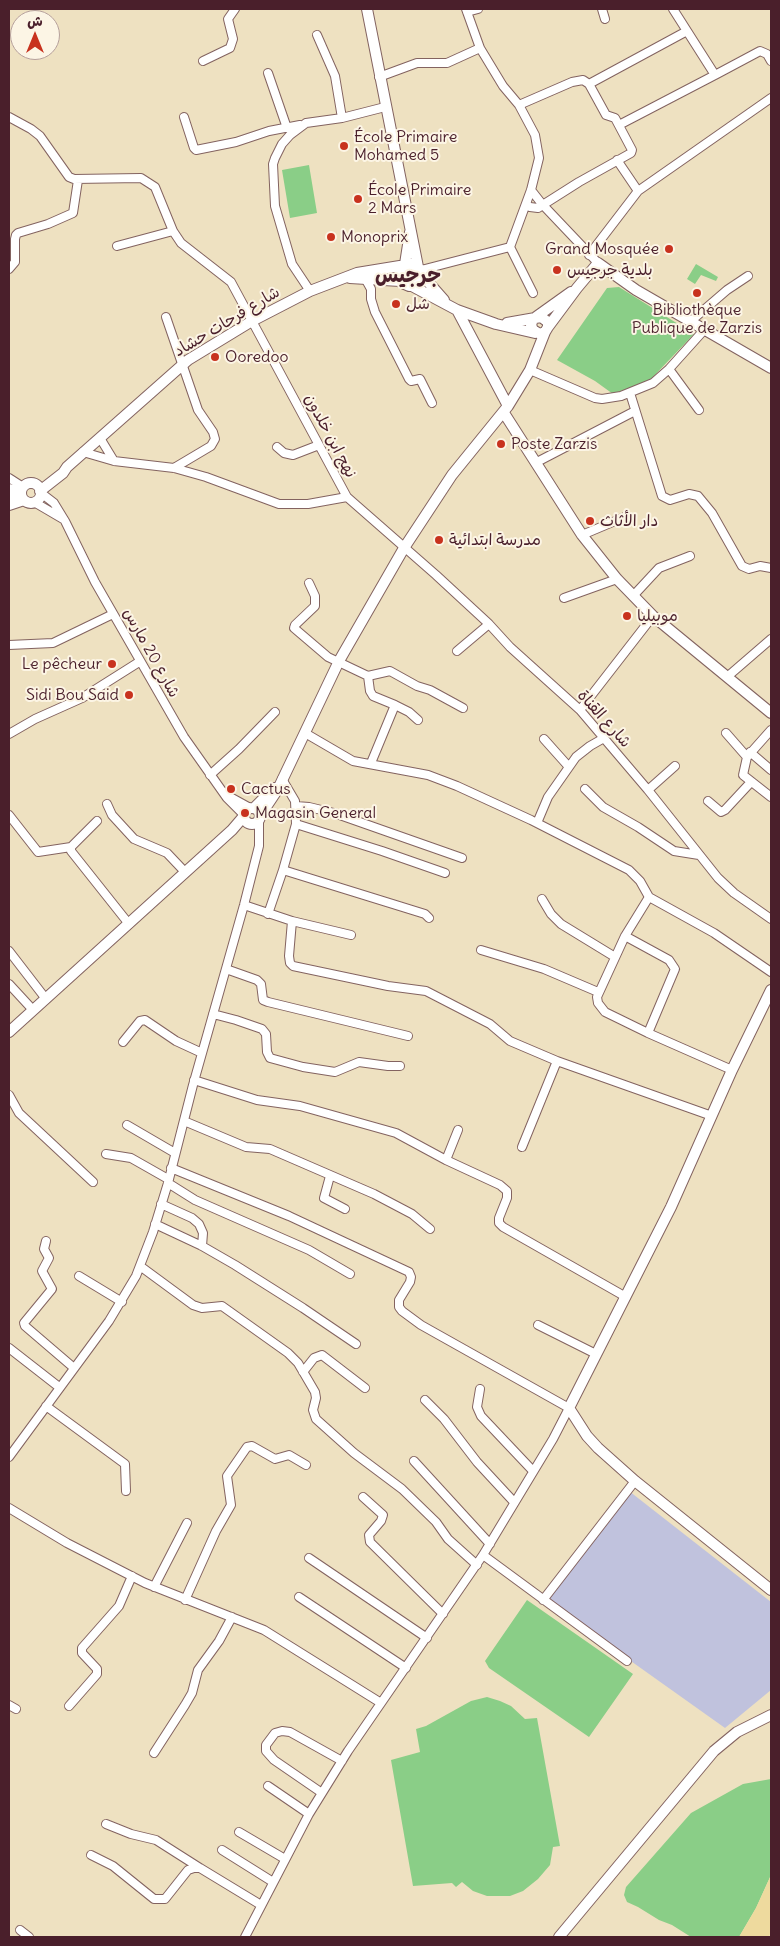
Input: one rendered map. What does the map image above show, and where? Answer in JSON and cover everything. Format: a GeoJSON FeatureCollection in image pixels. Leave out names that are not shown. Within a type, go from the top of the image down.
{"type":"FeatureCollection","features":[{"type":"Feature","properties":{"kind":"main road"},"geometry":{"type":"LineString","coordinates":[[367,9],[410,231],[420,271],[420,280],[412,286]]}},
{"type":"Feature","properties":{"kind":"main road"},"geometry":{"type":"LineString","coordinates":[[410,231],[404,266],[399,273],[400,281],[452,307],[496,324],[541,331]]}},
{"type":"Feature","properties":{"kind":"main road"},"geometry":{"type":"LineString","coordinates":[[541,331],[598,263],[636,290],[771,368]]}},
{"type":"Feature","properties":{"kind":"main road"},"geometry":{"type":"LineString","coordinates":[[404,266],[412,264],[452,307],[506,410],[537,462],[582,535],[616,579],[653,616],[771,712]]}},
{"type":"Feature","properties":{"kind":"main road","name":"شارع فرحات حشاد"},"geometry":{"type":"LineString","coordinates":[[25,495],[39,498],[39,489],[63,473],[67,467],[188,360],[252,321],[310,291],[357,273],[404,266]]}},
{"type":"Feature","properties":{"kind":"main road","name":"شارع فرحات حشاد"},"geometry":{"type":"LineString","coordinates":[[344,278],[400,281]]}},
{"type":"Feature","properties":{"kind":"main road"},"geometry":{"type":"LineString","coordinates":[[541,331],[531,328],[534,318],[578,288]]}},
{"type":"Feature","properties":{"kind":"main road"},"geometry":{"type":"LineString","coordinates":[[9,1032],[185,872],[275,794],[339,662],[404,548],[452,475],[506,410],[537,356],[541,331],[546,319],[541,316],[496,324]]}},
{"type":"Feature","properties":{"kind":"main road"},"geometry":{"type":"LineString","coordinates":[[9,505],[25,495],[30,483],[39,489]]}},
{"type":"Feature","properties":{"kind":"main road"},"geometry":{"type":"LineString","coordinates":[[9,497],[25,495]]}},
{"type":"Feature","properties":{"kind":"main road"},"geometry":{"type":"LineString","coordinates":[[771,990],[732,1070],[671,1207],[569,1408],[587,1436],[598,1448],[635,1481],[771,1590]]}},
{"type":"Feature","properties":{"kind":"main road"},"geometry":{"type":"LineString","coordinates":[[559,1937],[714,1750],[737,1732],[771,1715]]}},
{"type":"Feature","properties":{"kind":"street"},"geometry":{"type":"LineString","coordinates":[[203,61],[230,48],[233,39],[228,18],[235,9]]}},
{"type":"Feature","properties":{"kind":"street"},"geometry":{"type":"LineString","coordinates":[[478,9],[467,10],[480,48],[502,86],[519,105],[538,144],[539,158],[531,190],[510,247],[532,293]]}},
{"type":"Feature","properties":{"kind":"street"},"geometry":{"type":"LineString","coordinates":[[602,9],[605,19]]}},
{"type":"Feature","properties":{"kind":"street"},"geometry":{"type":"LineString","coordinates":[[676,9],[687,31],[715,75]]}},
{"type":"Feature","properties":{"kind":"street"},"geometry":{"type":"LineString","coordinates":[[589,84],[687,31]]}},
{"type":"Feature","properties":{"kind":"street"},"geometry":{"type":"LineString","coordinates":[[317,34],[335,76],[342,118]]}},
{"type":"Feature","properties":{"kind":"street"},"geometry":{"type":"LineString","coordinates":[[379,77],[417,63],[447,63],[480,48]]}},
{"type":"Feature","properties":{"kind":"street"},"geometry":{"type":"LineString","coordinates":[[618,125],[760,51],[767,54],[771,61]]}},
{"type":"Feature","properties":{"kind":"street"},"geometry":{"type":"LineString","coordinates":[[268,73],[287,128]]}},
{"type":"Feature","properties":{"kind":"street"},"geometry":{"type":"LineString","coordinates":[[519,105],[572,82],[583,80],[589,84],[606,115],[614,117],[632,152],[538,208],[526,204]]}},
{"type":"Feature","properties":{"kind":"street"},"geometry":{"type":"LineString","coordinates":[[588,255],[638,191],[771,98]]}},
{"type":"Feature","properties":{"kind":"street"},"geometry":{"type":"LineString","coordinates":[[184,117],[196,150],[236,142],[269,131],[342,118],[385,107]]}},
{"type":"Feature","properties":{"kind":"street"},"geometry":{"type":"LineString","coordinates":[[9,117],[40,136],[69,177],[78,180],[73,213],[16,235],[15,262],[9,269]]}},
{"type":"Feature","properties":{"kind":"street"},"geometry":{"type":"LineString","coordinates":[[302,125],[290,135],[278,151],[273,164],[273,174],[275,206],[292,264],[310,291]]}},
{"type":"Feature","properties":{"kind":"street"},"geometry":{"type":"LineString","coordinates":[[617,160],[638,191]]}},
{"type":"Feature","properties":{"kind":"street","name":"نهج ابن خلدون"},"geometry":{"type":"LineString","coordinates":[[78,180],[130,177],[141,178],[155,187],[181,243],[231,282],[347,497],[404,548]]}},
{"type":"Feature","properties":{"kind":"street"},"geometry":{"type":"LineString","coordinates":[[531,190],[588,255],[598,263]]}},
{"type":"Feature","properties":{"kind":"street"},"geometry":{"type":"LineString","coordinates":[[118,246],[174,231]]}},
{"type":"Feature","properties":{"kind":"street"},"geometry":{"type":"LineString","coordinates":[[420,271],[510,247]]}},
{"type":"Feature","properties":{"kind":"street"},"geometry":{"type":"LineString","coordinates":[[691,321],[727,290],[748,276]]}},
{"type":"Feature","properties":{"kind":"street"},"geometry":{"type":"LineString","coordinates":[[366,280],[371,289],[371,299],[375,312],[409,379],[411,381],[420,379],[432,403]]}},
{"type":"Feature","properties":{"kind":"street"},"geometry":{"type":"LineString","coordinates":[[166,317],[181,366],[198,410],[213,432],[215,439],[211,446],[174,468]]}},
{"type":"Feature","properties":{"kind":"street"},"geometry":{"type":"LineString","coordinates":[[530,370],[595,398],[602,399],[630,393],[653,383],[669,369],[705,329]]}},
{"type":"Feature","properties":{"kind":"street"},"geometry":{"type":"LineString","coordinates":[[669,369],[699,410]]}},
{"type":"Feature","properties":{"kind":"street"},"geometry":{"type":"LineString","coordinates":[[630,393],[662,496],[670,500],[689,494],[698,496],[712,513],[742,566],[748,569],[760,566],[771,568]]}},
{"type":"Feature","properties":{"kind":"street"},"geometry":{"type":"LineString","coordinates":[[537,462],[635,411]]}},
{"type":"Feature","properties":{"kind":"street"},"geometry":{"type":"LineString","coordinates":[[100,438],[114,461]]}},
{"type":"Feature","properties":{"kind":"street"},"geometry":{"type":"LineString","coordinates":[[277,446],[284,453],[293,455],[319,445]]}},
{"type":"Feature","properties":{"kind":"street"},"geometry":{"type":"LineString","coordinates":[[84,452],[114,461],[174,468],[206,477],[278,504],[308,504],[347,497]]}},
{"type":"Feature","properties":{"kind":"street"},"geometry":{"type":"LineString","coordinates":[[9,478],[25,495]]}},
{"type":"Feature","properties":{"kind":"street"},"geometry":{"type":"LineString","coordinates":[[9,488],[25,495],[65,520]]}},
{"type":"Feature","properties":{"kind":"street","name":"شارع 20 مارس"},"geometry":{"type":"LineString","coordinates":[[39,489],[54,503],[65,520],[113,614],[168,712],[224,793],[251,815]]}},
{"type":"Feature","properties":{"kind":"street"},"geometry":{"type":"LineString","coordinates":[[582,535],[627,516]]}},
{"type":"Feature","properties":{"kind":"street","name":"شارع القناة"},"geometry":{"type":"LineString","coordinates":[[404,548],[424,564],[489,624],[510,647],[580,710],[727,887],[771,919]]}},
{"type":"Feature","properties":{"kind":"street"},"geometry":{"type":"LineString","coordinates":[[633,596],[659,568],[690,556]]}},
{"type":"Feature","properties":{"kind":"street"},"geometry":{"type":"LineString","coordinates":[[564,598],[616,579]]}},
{"type":"Feature","properties":{"kind":"street"},"geometry":{"type":"LineString","coordinates":[[310,583],[315,596],[315,606],[294,628],[328,657],[368,676],[390,671],[463,708]]}},
{"type":"Feature","properties":{"kind":"street"},"geometry":{"type":"LineString","coordinates":[[9,645],[53,643],[113,614]]}},
{"type":"Feature","properties":{"kind":"street"},"geometry":{"type":"LineString","coordinates":[[580,710],[653,616]]}},
{"type":"Feature","properties":{"kind":"street"},"geometry":{"type":"LineString","coordinates":[[457,651],[489,624]]}},
{"type":"Feature","properties":{"kind":"street"},"geometry":{"type":"LineString","coordinates":[[727,677],[771,639]]}},
{"type":"Feature","properties":{"kind":"street"},"geometry":{"type":"LineString","coordinates":[[9,734],[35,719],[82,698],[139,662]]}},
{"type":"Feature","properties":{"kind":"street"},"geometry":{"type":"LineString","coordinates":[[368,676],[370,691],[373,696],[409,712],[418,720]]}},
{"type":"Feature","properties":{"kind":"street"},"geometry":{"type":"LineString","coordinates":[[370,763],[395,706]]}},
{"type":"Feature","properties":{"kind":"street"},"geometry":{"type":"LineString","coordinates":[[210,775],[239,749],[275,712]]}},
{"type":"Feature","properties":{"kind":"street"},"geometry":{"type":"LineString","coordinates":[[771,730],[748,755],[743,768],[743,775],[771,797]]}},
{"type":"Feature","properties":{"kind":"street"},"geometry":{"type":"LineString","coordinates":[[305,732],[353,760],[428,775],[456,786],[537,823],[629,870],[640,881],[649,898],[714,933],[771,972]]}},
{"type":"Feature","properties":{"kind":"street"},"geometry":{"type":"LineString","coordinates":[[726,733],[748,755],[771,770]]}},
{"type":"Feature","properties":{"kind":"street"},"geometry":{"type":"LineString","coordinates":[[537,823],[548,797],[576,757],[604,738]]}},
{"type":"Feature","properties":{"kind":"street"},"geometry":{"type":"LineString","coordinates":[[544,740],[569,767]]}},
{"type":"Feature","properties":{"kind":"street"},"geometry":{"type":"LineString","coordinates":[[648,790],[675,766]]}},
{"type":"Feature","properties":{"kind":"street"},"geometry":{"type":"LineString","coordinates":[[268,914],[296,824],[296,806],[292,794],[281,781]]}},
{"type":"Feature","properties":{"kind":"street"},"geometry":{"type":"LineString","coordinates":[[708,801],[720,812],[725,810],[751,782]]}},
{"type":"Feature","properties":{"kind":"street"},"geometry":{"type":"LineString","coordinates":[[585,789],[603,807],[674,851],[699,855]]}},
{"type":"Feature","properties":{"kind":"street"},"geometry":{"type":"LineString","coordinates":[[107,804],[112,815],[134,839],[167,854],[185,872]]}},
{"type":"Feature","properties":{"kind":"street"},"geometry":{"type":"LineString","coordinates":[[296,806],[309,806],[334,813],[462,858]]}},
{"type":"Feature","properties":{"kind":"street"},"geometry":{"type":"LineString","coordinates":[[9,815],[38,852],[71,847],[97,821]]}},
{"type":"Feature","properties":{"kind":"street"},"geometry":{"type":"LineString","coordinates":[[9,1457],[122,1302],[140,1266],[168,1181],[259,846],[251,815]]}},
{"type":"Feature","properties":{"kind":"street"},"geometry":{"type":"LineString","coordinates":[[296,824],[445,873]]}},
{"type":"Feature","properties":{"kind":"street"},"geometry":{"type":"LineString","coordinates":[[71,847],[71,852],[128,924]]}},
{"type":"Feature","properties":{"kind":"street"},"geometry":{"type":"LineString","coordinates":[[283,870],[424,914],[429,918]]}},
{"type":"Feature","properties":{"kind":"street"},"geometry":{"type":"LineString","coordinates":[[649,898],[625,936],[598,992],[596,997],[598,1003],[605,1012],[732,1070]]}},
{"type":"Feature","properties":{"kind":"street"},"geometry":{"type":"LineString","coordinates":[[542,899],[551,914],[561,924],[615,957]]}},
{"type":"Feature","properties":{"kind":"street"},"geometry":{"type":"LineString","coordinates":[[244,905],[292,921],[351,934]]}},
{"type":"Feature","properties":{"kind":"street"},"geometry":{"type":"LineString","coordinates":[[292,921],[289,956],[290,963],[293,966],[388,986],[426,991],[490,1024],[510,1041],[557,1062],[712,1116]]}},
{"type":"Feature","properties":{"kind":"street"},"geometry":{"type":"LineString","coordinates":[[625,936],[669,960],[675,969],[648,1033]]}},
{"type":"Feature","properties":{"kind":"street"},"geometry":{"type":"LineString","coordinates":[[481,950],[544,969],[598,992]]}},
{"type":"Feature","properties":{"kind":"street"},"geometry":{"type":"LineString","coordinates":[[9,951],[46,999]]}},
{"type":"Feature","properties":{"kind":"street"},"geometry":{"type":"LineString","coordinates":[[226,969],[257,980],[261,984],[263,1000],[268,1002],[408,1036]]}},
{"type":"Feature","properties":{"kind":"street"},"geometry":{"type":"LineString","coordinates":[[9,984],[34,1010]]}},
{"type":"Feature","properties":{"kind":"street"},"geometry":{"type":"LineString","coordinates":[[213,1014],[262,1030],[266,1034],[267,1052],[270,1058],[303,1067],[335,1072],[359,1062],[400,1066]]}},
{"type":"Feature","properties":{"kind":"street"},"geometry":{"type":"LineString","coordinates":[[123,1042],[140,1021],[145,1020],[176,1041],[202,1053]]}},
{"type":"Feature","properties":{"kind":"street"},"geometry":{"type":"LineString","coordinates":[[522,1147],[557,1062]]}},
{"type":"Feature","properties":{"kind":"street"},"geometry":{"type":"LineString","coordinates":[[194,1080],[257,1100],[300,1106],[396,1133],[446,1160],[500,1185],[507,1191],[507,1198],[498,1218],[499,1223],[503,1227],[626,1297]]}},
{"type":"Feature","properties":{"kind":"street"},"geometry":{"type":"LineString","coordinates":[[9,1095],[19,1112],[93,1182]]}},
{"type":"Feature","properties":{"kind":"street"},"geometry":{"type":"LineString","coordinates":[[184,1121],[246,1148],[270,1149],[389,1201],[412,1214],[430,1228]]}},
{"type":"Feature","properties":{"kind":"street"},"geometry":{"type":"LineString","coordinates":[[127,1125],[175,1153]]}},
{"type":"Feature","properties":{"kind":"street"},"geometry":{"type":"LineString","coordinates":[[446,1160],[458,1130]]}},
{"type":"Feature","properties":{"kind":"street"},"geometry":{"type":"LineString","coordinates":[[106,1154],[131,1158],[195,1200],[302,1247],[350,1274]]}},
{"type":"Feature","properties":{"kind":"street"},"geometry":{"type":"LineString","coordinates":[[171,1168],[289,1216],[409,1272],[410,1282],[398,1300],[402,1311],[421,1325],[569,1408],[484,1555],[381,1703],[309,1814],[245,1937]]}},
{"type":"Feature","properties":{"kind":"street"},"geometry":{"type":"LineString","coordinates":[[330,1176],[324,1198],[344,1209]]}},
{"type":"Feature","properties":{"kind":"street"},"geometry":{"type":"LineString","coordinates":[[161,1204],[192,1218],[199,1224],[203,1232],[202,1246]]}},
{"type":"Feature","properties":{"kind":"street"},"geometry":{"type":"LineString","coordinates":[[155,1224],[202,1246],[356,1344]]}},
{"type":"Feature","properties":{"kind":"street"},"geometry":{"type":"LineString","coordinates":[[46,1241],[44,1249],[49,1258],[42,1271],[52,1289],[24,1323],[25,1326],[74,1368]]}},
{"type":"Feature","properties":{"kind":"street"},"geometry":{"type":"LineString","coordinates":[[140,1266],[193,1305],[202,1308],[222,1306],[288,1352],[298,1363],[315,1392],[316,1398],[312,1410],[316,1419],[354,1453],[402,1490],[477,1565]]}},
{"type":"Feature","properties":{"kind":"street"},"geometry":{"type":"LineString","coordinates":[[79,1276],[122,1302]]}},
{"type":"Feature","properties":{"kind":"street"},"geometry":{"type":"LineString","coordinates":[[538,1326],[596,1354]]}},
{"type":"Feature","properties":{"kind":"street"},"geometry":{"type":"LineString","coordinates":[[9,1348],[59,1387]]}},
{"type":"Feature","properties":{"kind":"street"},"geometry":{"type":"LineString","coordinates":[[304,1372],[314,1358],[322,1355],[365,1388]]}},
{"type":"Feature","properties":{"kind":"street"},"geometry":{"type":"LineString","coordinates":[[480,1389],[478,1412],[533,1471]]}},
{"type":"Feature","properties":{"kind":"street"},"geometry":{"type":"LineString","coordinates":[[425,1400],[444,1419],[477,1462],[514,1502]]}},
{"type":"Feature","properties":{"kind":"street"},"geometry":{"type":"LineString","coordinates":[[46,1406],[126,1464],[126,1491]]}},
{"type":"Feature","properties":{"kind":"street"},"geometry":{"type":"LineString","coordinates":[[185,1600],[216,1531],[231,1505],[227,1476],[247,1448],[252,1446],[275,1459],[289,1455],[306,1465]]}},
{"type":"Feature","properties":{"kind":"street"},"geometry":{"type":"LineString","coordinates":[[414,1461],[490,1544]]}},
{"type":"Feature","properties":{"kind":"street"},"geometry":{"type":"LineString","coordinates":[[543,1600],[635,1481]]}},
{"type":"Feature","properties":{"kind":"street"},"geometry":{"type":"LineString","coordinates":[[364,1497],[383,1515],[381,1521],[369,1535],[370,1542],[443,1614]]}},
{"type":"Feature","properties":{"kind":"street"},"geometry":{"type":"LineString","coordinates":[[9,1508],[67,1543],[132,1576],[185,1600],[250,1623],[278,1637],[381,1703]]}},
{"type":"Feature","properties":{"kind":"street"},"geometry":{"type":"LineString","coordinates":[[154,1586],[187,1523]]}},
{"type":"Feature","properties":{"kind":"street"},"geometry":{"type":"LineString","coordinates":[[484,1555],[627,1660]]}},
{"type":"Feature","properties":{"kind":"street"},"geometry":{"type":"LineString","coordinates":[[309,1558],[427,1638]]}},
{"type":"Feature","properties":{"kind":"street"},"geometry":{"type":"LineString","coordinates":[[69,1706],[97,1674],[98,1669],[82,1653],[82,1648],[119,1606],[132,1576]]}},
{"type":"Feature","properties":{"kind":"street"},"geometry":{"type":"LineString","coordinates":[[299,1597],[406,1668]]}},
{"type":"Feature","properties":{"kind":"street"},"geometry":{"type":"LineString","coordinates":[[154,1753],[186,1705],[192,1693],[198,1670],[232,1616]]}},
{"type":"Feature","properties":{"kind":"street"},"geometry":{"type":"LineString","coordinates":[[322,1793],[268,1755],[266,1745],[276,1733],[282,1730],[290,1732],[342,1761]]}},
{"type":"Feature","properties":{"kind":"street"},"geometry":{"type":"LineString","coordinates":[[268,1786],[309,1814]]}},
{"type":"Feature","properties":{"kind":"street"},"geometry":{"type":"LineString","coordinates":[[106,1824],[131,1834],[156,1840],[261,1905]]}},
{"type":"Feature","properties":{"kind":"street"},"geometry":{"type":"LineString","coordinates":[[238,1832],[285,1859]]}},
{"type":"Feature","properties":{"kind":"street"},"geometry":{"type":"LineString","coordinates":[[222,1850],[273,1882]]}},
{"type":"Feature","properties":{"kind":"street"},"geometry":{"type":"LineString","coordinates":[[92,1856],[113,1866],[154,1899],[159,1900],[165,1899],[188,1870],[200,1868]]}},
{"type":"Feature","properties":{"kind":"street"},"geometry":{"type":"LineString","coordinates":[[20,1930],[29,1937]]}},
{"type":"Feature","properties":{"kind":"shaded area"},"geometry":{"type":"Polygon","coordinates":[[[629,1491],[771,1602],[771,1690],[725,1728],[545,1600],[629,1491]]]}},
{"type":"Feature","properties":{"kind":"green space"},"geometry":{"type":"Polygon","coordinates":[[[309,165],[317,213],[290,218],[282,170],[309,165]]]}},
{"type":"Feature","properties":{"kind":"green space"},"geometry":{"type":"Polygon","coordinates":[[[696,264],[718,277],[716,281],[701,275],[695,284],[687,279],[696,264]]]}},
{"type":"Feature","properties":{"kind":"green space"},"geometry":{"type":"Polygon","coordinates":[[[619,287],[694,334],[650,380],[613,394],[595,381],[557,360],[607,288],[619,287]]]}},
{"type":"Feature","properties":{"kind":"green space"},"geometry":{"type":"Polygon","coordinates":[[[527,1600],[633,1674],[589,1737],[489,1668],[485,1661],[527,1600]]]}},
{"type":"Feature","properties":{"kind":"green space"},"geometry":{"type":"Polygon","coordinates":[[[487,1697],[511,1706],[525,1719],[537,1718],[560,1846],[553,1847],[550,1865],[538,1879],[523,1891],[510,1896],[487,1896],[473,1891],[462,1882],[456,1887],[452,1883],[413,1886],[391,1760],[420,1752],[416,1729],[426,1726],[471,1701],[487,1697]]]}},
{"type":"Feature","properties":{"kind":"green space"},"geometry":{"type":"Polygon","coordinates":[[[771,1779],[771,1875],[756,1908],[739,1937],[691,1937],[627,1902],[624,1895],[626,1887],[691,1813],[743,1784],[771,1779]]]}},
{"type":"Feature","properties":{"kind":"sand"},"geometry":{"type":"Polygon","coordinates":[[[771,1875],[771,1930],[769,1937],[739,1937],[756,1908],[771,1875]]]}},
{"type":"Feature","properties":{"kind":"place","name":"École Primaire Mohamed 5"},"geometry":{"type":"Point","coordinates":[344,146]}},
{"type":"Feature","properties":{"kind":"place","name":"École Primaire 2 Mars"},"geometry":{"type":"Point","coordinates":[358,199]}},
{"type":"Feature","properties":{"kind":"place","name":"Monoprix"},"geometry":{"type":"Point","coordinates":[331,237]}},
{"type":"Feature","properties":{"kind":"place","name":"Grand Mosquée"},"geometry":{"type":"Point","coordinates":[669,249]}},
{"type":"Feature","properties":{"kind":"place","name":"بلدية جرجيس"},"geometry":{"type":"Point","coordinates":[557,270]}},
{"type":"Feature","properties":{"kind":"place","name":"Bibliothèque Publique de Zarzis"},"geometry":{"type":"Point","coordinates":[697,293]}},
{"type":"Feature","properties":{"kind":"place","name":"شل"},"geometry":{"type":"Point","coordinates":[396,304]}},
{"type":"Feature","properties":{"kind":"place","name":"Ooredoo"},"geometry":{"type":"Point","coordinates":[215,357]}},
{"type":"Feature","properties":{"kind":"place","name":"Poste Zarzis"},"geometry":{"type":"Point","coordinates":[501,444]}},
{"type":"Feature","properties":{"kind":"place","name":"دار الأثاث"},"geometry":{"type":"Point","coordinates":[590,521]}},
{"type":"Feature","properties":{"kind":"place","name":"مدرسة ابتدائية"},"geometry":{"type":"Point","coordinates":[439,540]}},
{"type":"Feature","properties":{"kind":"place","name":"موبيليا"},"geometry":{"type":"Point","coordinates":[627,616]}},
{"type":"Feature","properties":{"kind":"place","name":"Le pêcheur"},"geometry":{"type":"Point","coordinates":[112,664]}},
{"type":"Feature","properties":{"kind":"place","name":"Sidi Bou Said"},"geometry":{"type":"Point","coordinates":[129,695]}},
{"type":"Feature","properties":{"kind":"place","name":"Cactus"},"geometry":{"type":"Point","coordinates":[231,789]}},
{"type":"Feature","properties":{"kind":"place","name":"Magasin General"},"geometry":{"type":"Point","coordinates":[245,813]}},
{"type":"Feature","properties":{"kind":"district","name":"جرجيس"},"geometry":{"type":"Point","coordinates":[408,276]}}]}
